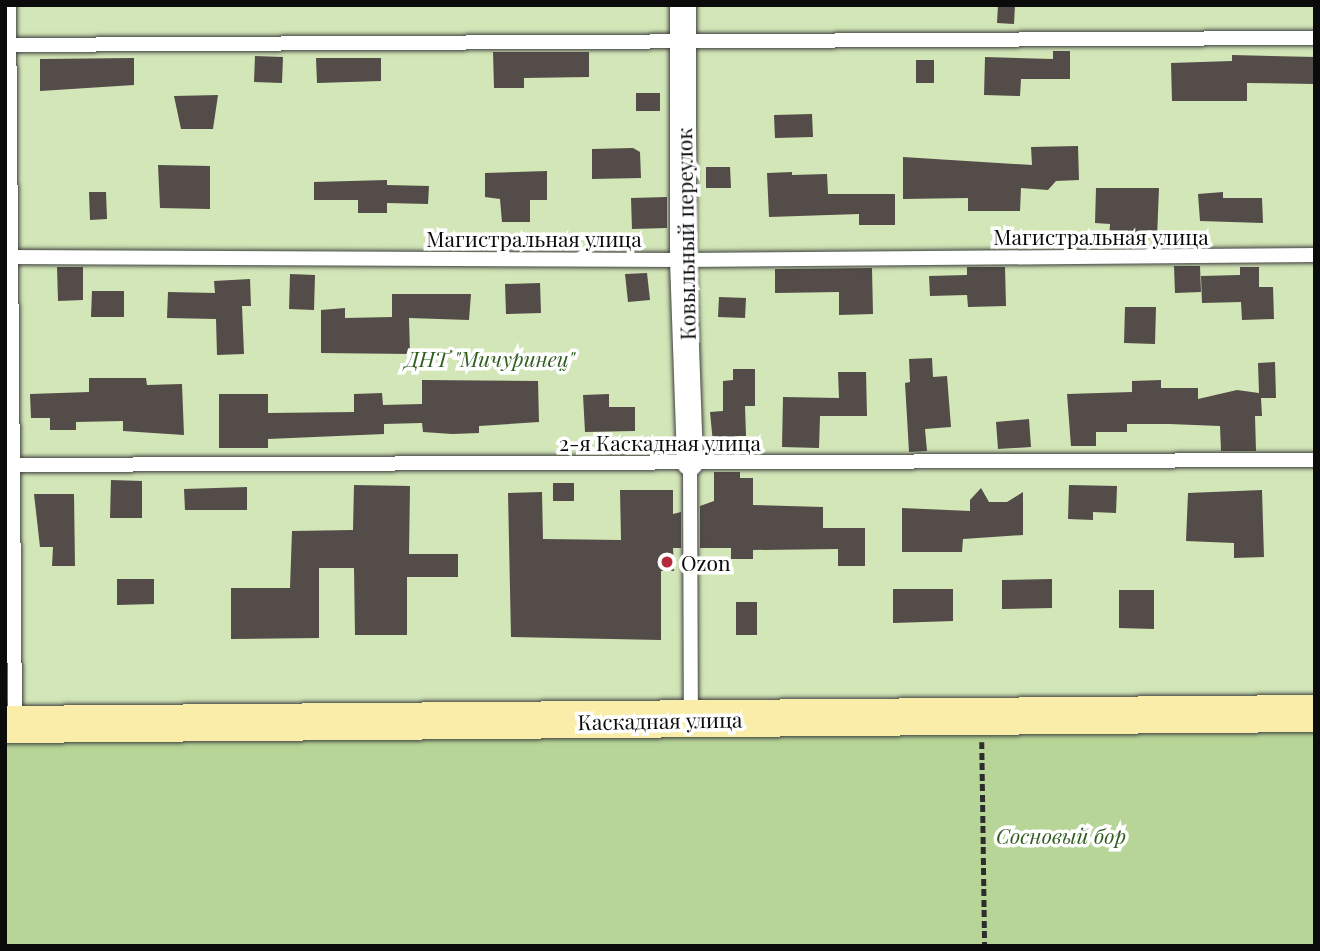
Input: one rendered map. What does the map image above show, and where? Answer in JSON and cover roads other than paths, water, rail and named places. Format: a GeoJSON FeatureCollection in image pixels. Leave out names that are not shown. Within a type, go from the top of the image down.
{"type":"FeatureCollection","features":[{"type":"Feature","properties":{"kind":"street","name":"Ковыльный переулок"},"geometry":{"type":"LineString","coordinates":[[683,5],[683,260],[691,463]]}},
{"type":"Feature","properties":{"kind":"street","name":"Каскадная улица"},"geometry":{"type":"LineString","coordinates":[[10,725],[1315,713]]}},
{"type":"Feature","properties":{"kind":"lane"},"geometry":{"type":"LineString","coordinates":[[9,5],[7,257],[10,725]]}},
{"type":"Feature","properties":{"kind":"lane"},"geometry":{"type":"LineString","coordinates":[[7,45],[1315,38]]}},
{"type":"Feature","properties":{"kind":"lane","name":"Магистральная улица"},"geometry":{"type":"LineString","coordinates":[[7,257],[683,260],[1315,255]]}},
{"type":"Feature","properties":{"kind":"lane","name":"2-я Каскадная улица"},"geometry":{"type":"LineString","coordinates":[[9,465],[1315,460]]}},
{"type":"Feature","properties":{"kind":"lane"},"geometry":{"type":"LineString","coordinates":[[691,463],[691,720]]}},
{"type":"Feature","properties":{"kind":"place","name":"Ozon"},"geometry":{"type":"Point","coordinates":[667,562]}},
{"type":"Feature","properties":{"kind":"park label","name":"ДНТ \"Мичуринец\""},"geometry":{"type":"Point","coordinates":[490,358]}},
{"type":"Feature","properties":{"kind":"park label","name":"Сосновый бор"},"geometry":{"type":"Point","coordinates":[1061,835]}}]}
